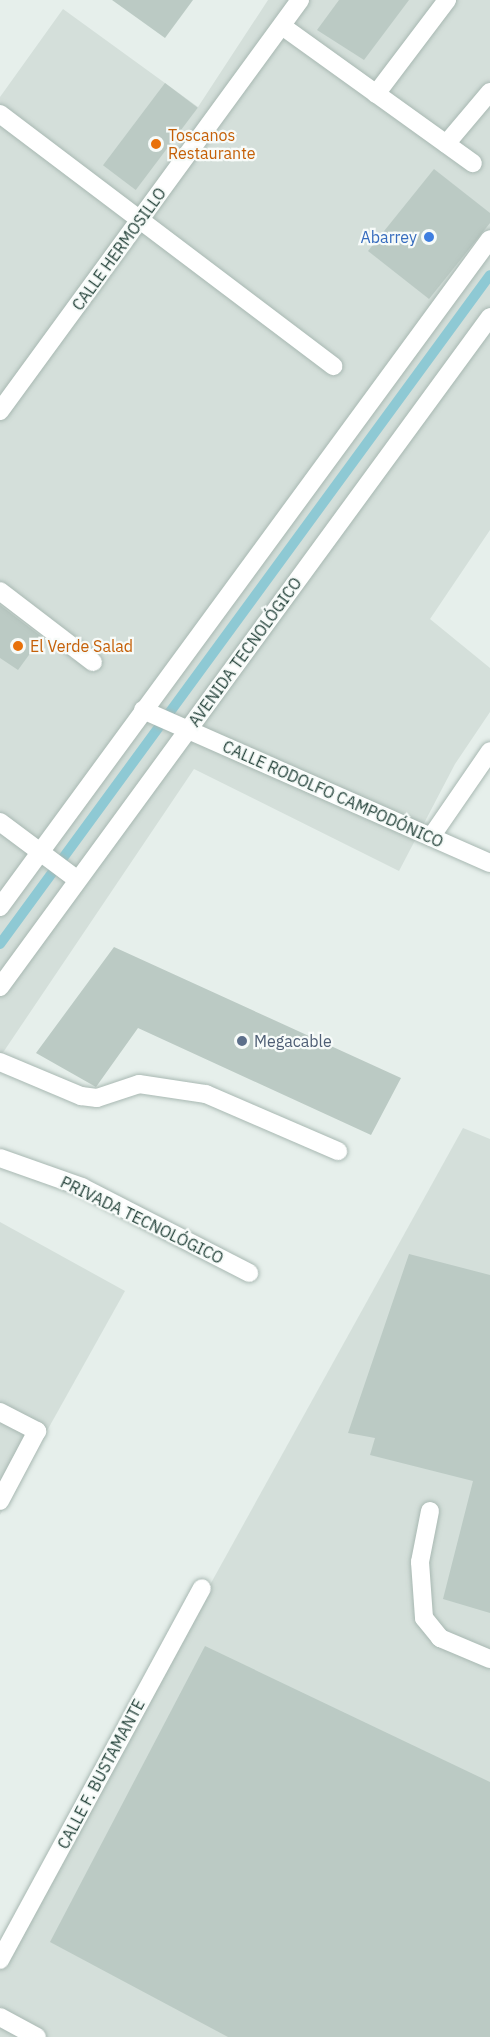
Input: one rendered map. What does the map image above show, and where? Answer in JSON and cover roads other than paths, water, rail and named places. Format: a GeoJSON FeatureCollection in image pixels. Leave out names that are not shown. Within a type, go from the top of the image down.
{"type":"FeatureCollection","features":[{"type":"Feature","properties":{"kind":"street","name":"CALLE HERMOSILLO"},"geometry":{"type":"LineString","coordinates":[[0,411],[300,0]]}},
{"type":"Feature","properties":{"kind":"street"},"geometry":{"type":"LineString","coordinates":[[376,94],[447,0]]}},
{"type":"Feature","properties":{"kind":"street"},"geometry":{"type":"LineString","coordinates":[[282,26],[473,163]]}},
{"type":"Feature","properties":{"kind":"street"},"geometry":{"type":"LineString","coordinates":[[446,144],[490,92]]}},
{"type":"Feature","properties":{"kind":"street"},"geometry":{"type":"LineString","coordinates":[[0,114],[333,366]]}},
{"type":"Feature","properties":{"kind":"street"},"geometry":{"type":"LineString","coordinates":[[0,907],[490,239]]}},
{"type":"Feature","properties":{"kind":"street","name":"AVENIDA TECNOLÓGICO"},"geometry":{"type":"LineString","coordinates":[[0,987],[75,878],[189,730],[490,316]]}},
{"type":"Feature","properties":{"kind":"street"},"geometry":{"type":"LineString","coordinates":[[0,591],[93,662]]}},
{"type":"Feature","properties":{"kind":"street","name":"CALLE RODOLFO CAMPODÓNICO"},"geometry":{"type":"LineString","coordinates":[[143,710],[490,863]]}},
{"type":"Feature","properties":{"kind":"street"},"geometry":{"type":"LineString","coordinates":[[431,837],[490,751]]}},
{"type":"Feature","properties":{"kind":"street"},"geometry":{"type":"LineString","coordinates":[[0,822],[75,878]]}},
{"type":"Feature","properties":{"kind":"street"},"geometry":{"type":"LineString","coordinates":[[0,1062],[81,1096],[97,1098],[140,1084],[206,1094],[338,1151]]}},
{"type":"Feature","properties":{"kind":"street","name":"PRIVADA TECNOLÓGICO"},"geometry":{"type":"LineString","coordinates":[[0,1158],[82,1187],[249,1274]]}},
{"type":"Feature","properties":{"kind":"street"},"geometry":{"type":"LineString","coordinates":[[0,1412],[38,1431],[0,1501]]}},
{"type":"Feature","properties":{"kind":"street"},"geometry":{"type":"LineString","coordinates":[[430,1511],[418,1593],[424,1618],[440,1638],[490,1659]]}},
{"type":"Feature","properties":{"kind":"street","name":"CALLE F. BUSTAMANTE"},"geometry":{"type":"LineString","coordinates":[[0,1960],[202,1588]]}},
{"type":"Feature","properties":{"kind":"street"},"geometry":{"type":"LineString","coordinates":[[0,2017],[37,2037]]}},
{"type":"Feature","properties":{"kind":"waterway"},"geometry":{"type":"LineString","coordinates":[[0,944],[490,275]]}},
{"type":"Feature","properties":{"kind":"place","name":"Toscanos Restaurante"},"geometry":{"type":"Point","coordinates":[156,144]}},
{"type":"Feature","properties":{"kind":"place","name":"Abarrey"},"geometry":{"type":"Point","coordinates":[429,237]}},
{"type":"Feature","properties":{"kind":"place","name":"El Verde Salad"},"geometry":{"type":"Point","coordinates":[18,646]}},
{"type":"Feature","properties":{"kind":"place","name":"Megacable"},"geometry":{"type":"Point","coordinates":[242,1041]}}]}
